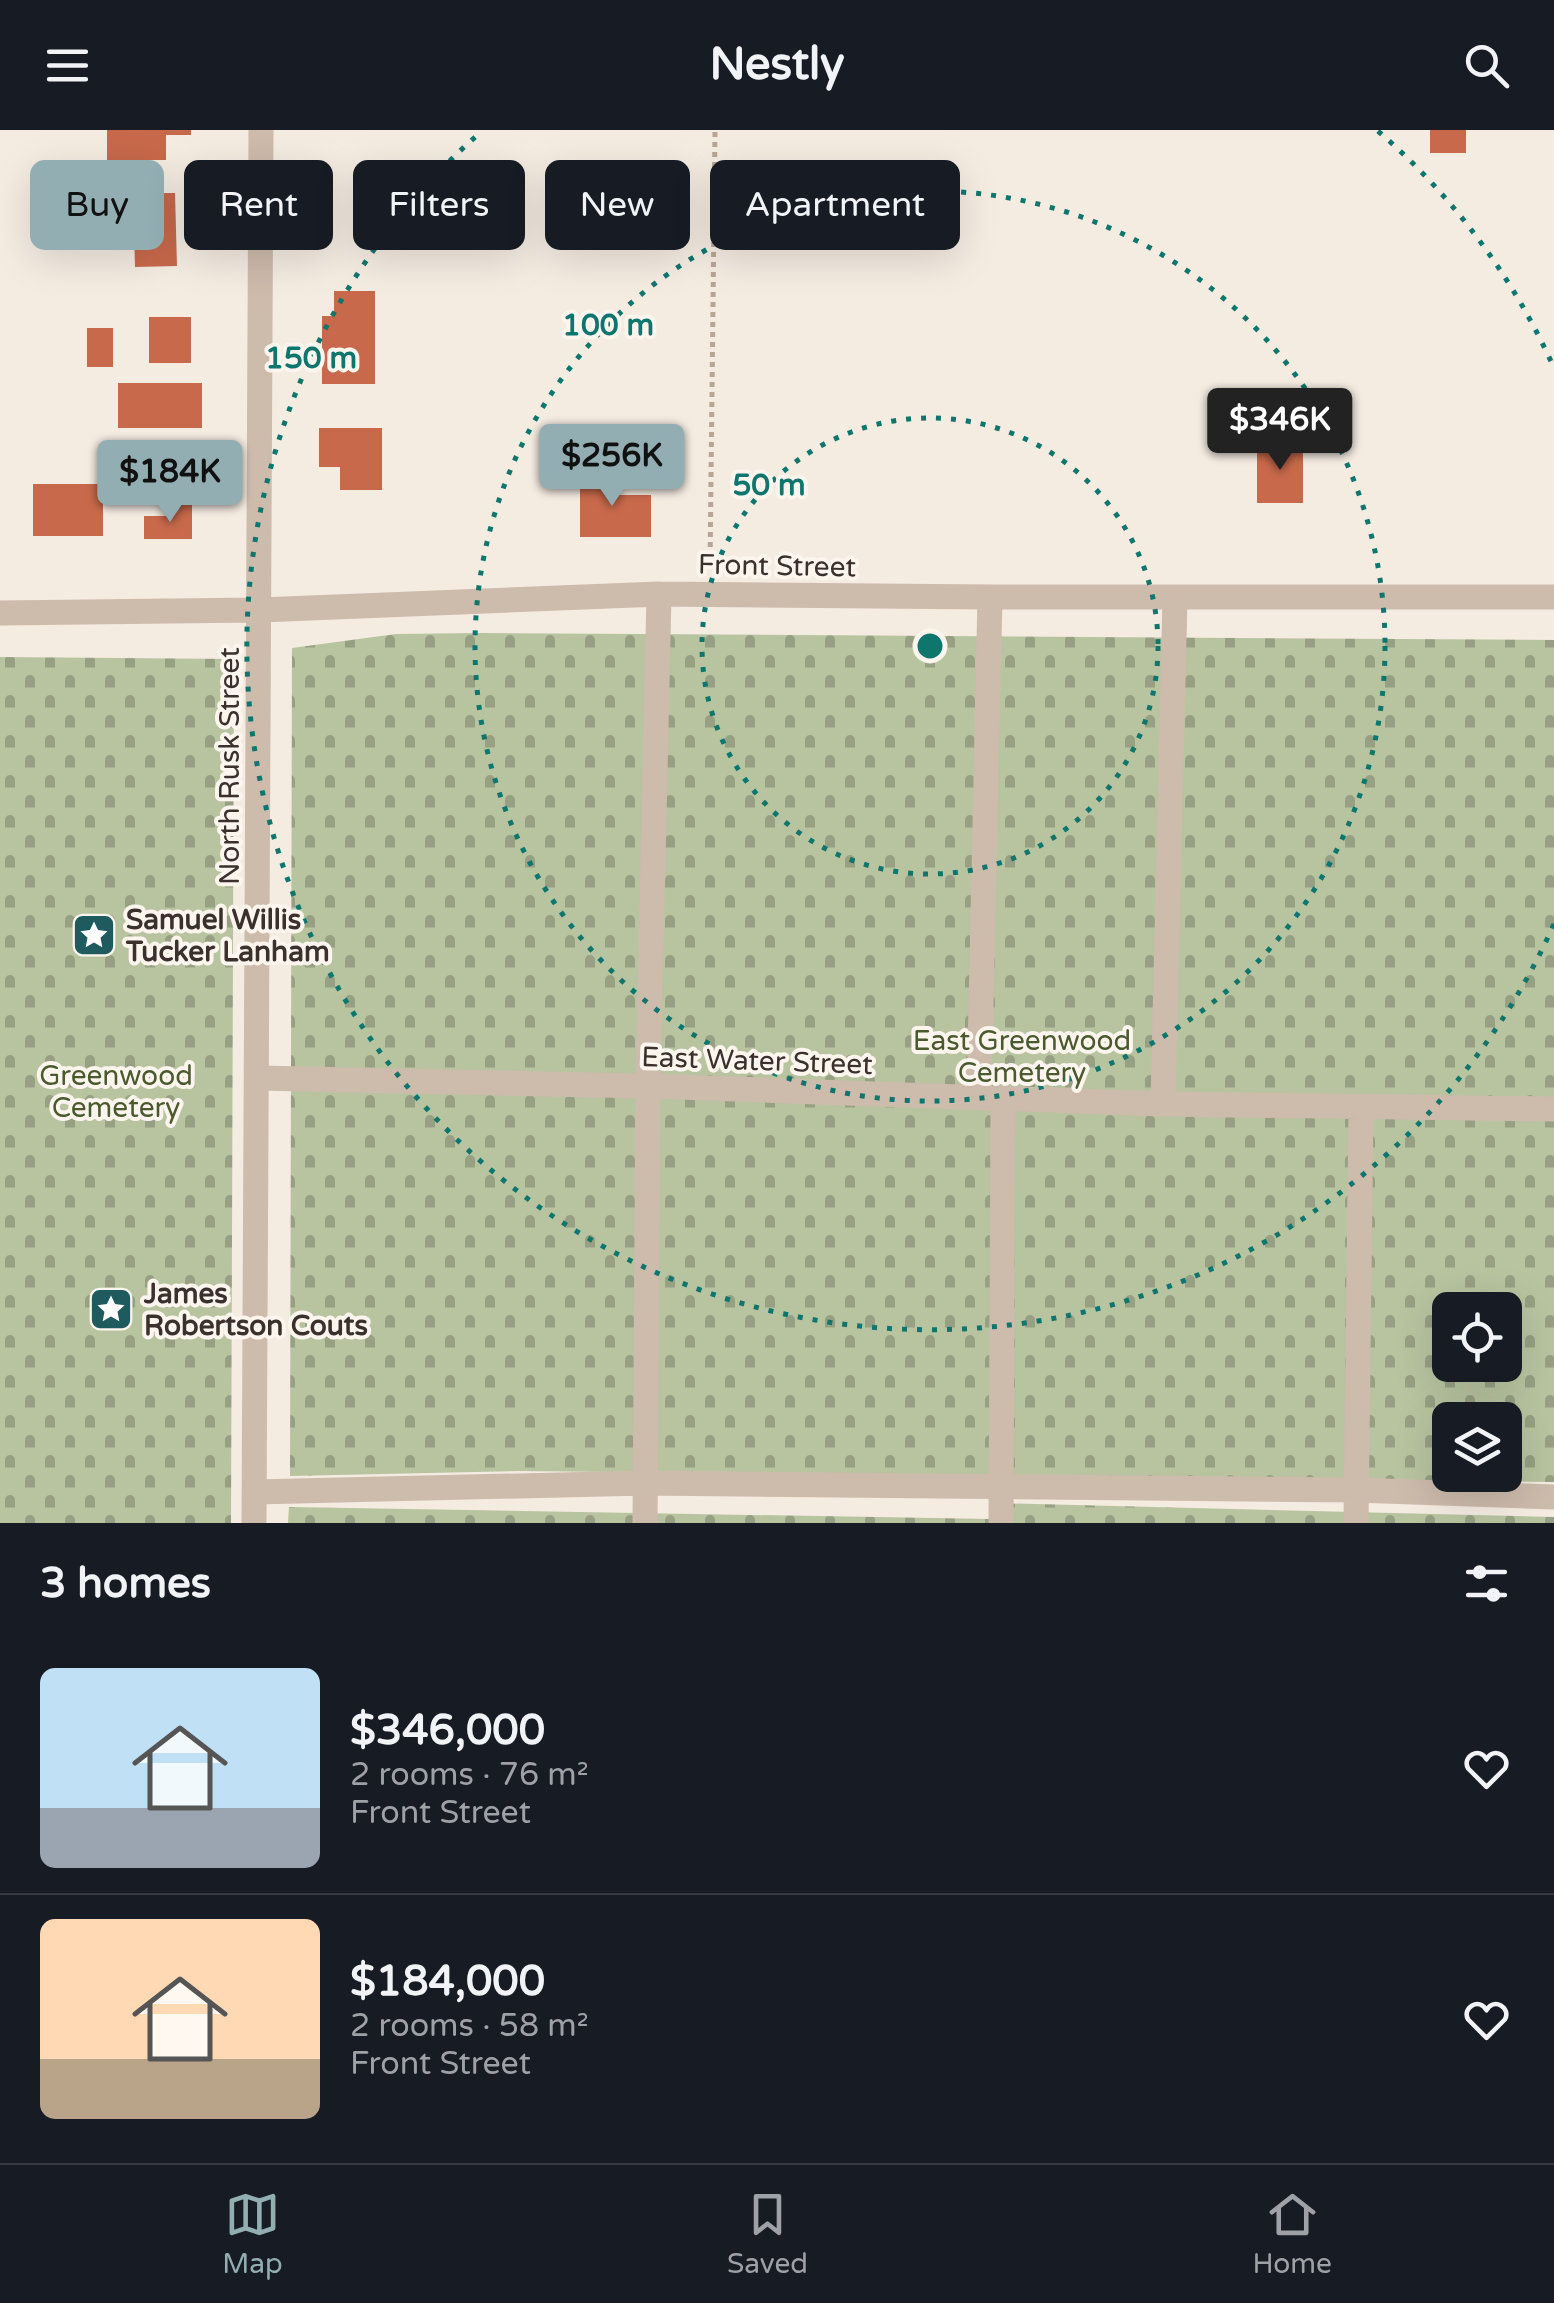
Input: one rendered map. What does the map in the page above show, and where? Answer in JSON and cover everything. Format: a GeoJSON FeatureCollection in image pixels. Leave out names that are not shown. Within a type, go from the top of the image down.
{"type":"FeatureCollection","features":[{"type":"Feature","properties":{"kind":"street","name":"North Rusk Street"},"geometry":{"type":"LineString","coordinates":[[254,1523],[261,130]]}},
{"type":"Feature","properties":{"kind":"street","name":"Front Street"},"geometry":{"type":"LineString","coordinates":[[0,613],[260,610],[660,594],[1554,597]]}},
{"type":"Feature","properties":{"kind":"street"},"geometry":{"type":"LineString","coordinates":[[646,1523],[648,1086],[660,594]]}},
{"type":"Feature","properties":{"kind":"street"},"geometry":{"type":"LineString","coordinates":[[1163,1104],[1176,596]]}},
{"type":"Feature","properties":{"kind":"street"},"geometry":{"type":"LineString","coordinates":[[990,597],[991,1098],[1001,1523]]}},
{"type":"Feature","properties":{"kind":"street","name":"East Water Street"},"geometry":{"type":"LineString","coordinates":[[257,1078],[648,1086],[1163,1104],[1554,1108]]}},
{"type":"Feature","properties":{"kind":"street"},"geometry":{"type":"LineString","coordinates":[[1356,1523],[1361,1107]]}},
{"type":"Feature","properties":{"kind":"street"},"geometry":{"type":"LineString","coordinates":[[254,1492],[646,1483],[1356,1490],[1554,1496]]}},
{"type":"Feature","properties":{"kind":"path"},"geometry":{"type":"LineString","coordinates":[[710,594],[715,130]]}},
{"type":"Feature","properties":{"kind":"green space","name":"East Greenwood Cemetery"},"geometry":{"type":"Polygon","coordinates":[[[480,633],[1554,640],[1554,1482],[1522,1482],[1522,1402],[1432,1402],[1432,1481],[517,1471],[290,1476],[292,648],[396,634],[480,633]]]}},
{"type":"Feature","properties":{"kind":"green space","name":"Greenwood Cemetery"},"geometry":{"type":"Polygon","coordinates":[[[0,657],[234,659],[231,1523],[0,1523],[0,657]]]}},
{"type":"Feature","properties":{"kind":"green space"},"geometry":{"type":"Polygon","coordinates":[[[991,1503],[1554,1517],[1554,1523],[288,1523],[289,1507],[990,1519],[991,1503]]]}},
{"type":"Feature","properties":{"kind":"building"},"geometry":{"type":"Polygon","coordinates":[[[107,130],[191,130],[191,135],[166,135],[166,160],[107,160],[107,130]]]}},
{"type":"Feature","properties":{"kind":"building"},"geometry":{"type":"Polygon","coordinates":[[[1430,130],[1466,130],[1466,153],[1430,153],[1430,130]]]}},
{"type":"Feature","properties":{"kind":"building"},"geometry":{"type":"Polygon","coordinates":[[[164,193],[175,193],[177,266],[135,267],[135,250],[164,250],[164,193]]]}},
{"type":"Feature","properties":{"kind":"building"},"geometry":{"type":"Polygon","coordinates":[[[334,291],[375,291],[375,384],[322,384],[322,316],[334,316],[334,291]]]}},
{"type":"Feature","properties":{"kind":"building"},"geometry":{"type":"Polygon","coordinates":[[[149,317],[191,317],[191,363],[149,363],[149,317]]]}},
{"type":"Feature","properties":{"kind":"building"},"geometry":{"type":"Polygon","coordinates":[[[87,328],[113,328],[113,367],[87,367],[87,328]]]}},
{"type":"Feature","properties":{"kind":"building"},"geometry":{"type":"Polygon","coordinates":[[[118,383],[202,383],[202,428],[118,428],[118,383]]]}},
{"type":"Feature","properties":{"kind":"building"},"geometry":{"type":"Polygon","coordinates":[[[319,428],[382,428],[382,490],[340,490],[340,467],[319,467],[319,428]]]}},
{"type":"Feature","properties":{"kind":"building"},"geometry":{"type":"Polygon","coordinates":[[[1257,444],[1303,444],[1303,503],[1257,503],[1257,444]]]}},
{"type":"Feature","properties":{"kind":"building"},"geometry":{"type":"Polygon","coordinates":[[[580,472],[616,472],[616,495],[651,495],[651,537],[580,537],[580,472]]]}},
{"type":"Feature","properties":{"kind":"building"},"geometry":{"type":"Polygon","coordinates":[[[33,484],[103,484],[103,536],[33,536],[33,484]]]}},
{"type":"Feature","properties":{"kind":"building"},"geometry":{"type":"Polygon","coordinates":[[[173,504],[192,504],[192,539],[144,539],[144,516],[173,516],[173,504]]]}},
{"type":"Feature","properties":{"kind":"place","name":"Samuel Willis Tucker Lanham"},"geometry":{"type":"Point","coordinates":[94,935]}},
{"type":"Feature","properties":{"kind":"place","name":"James Robertson Couts"},"geometry":{"type":"Point","coordinates":[111,1309]}}]}
